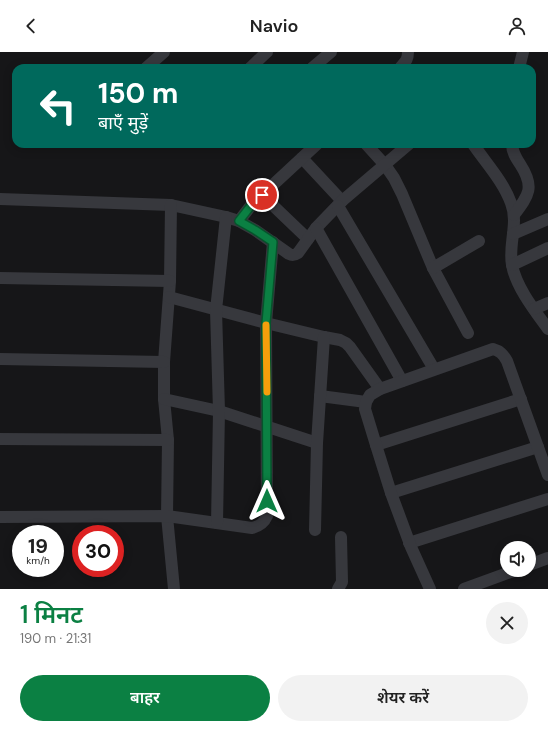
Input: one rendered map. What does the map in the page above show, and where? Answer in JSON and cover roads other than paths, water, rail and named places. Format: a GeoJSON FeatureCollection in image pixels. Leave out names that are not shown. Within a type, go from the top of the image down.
{"type":"FeatureCollection","features":[{"type":"Feature","properties":{"kind":"street"},"geometry":{"type":"LineString","coordinates":[[254,64],[267,52]]}},
{"type":"Feature","properties":{"kind":"street"},"geometry":{"type":"LineString","coordinates":[[317,64],[331,52]]}},
{"type":"Feature","properties":{"kind":"street"},"geometry":{"type":"LineString","coordinates":[[520,64],[523,52]]}},
{"type":"Feature","properties":{"kind":"street"},"geometry":{"type":"LineString","coordinates":[[150,64],[162,53]]}},
{"type":"Feature","properties":{"kind":"street"},"geometry":{"type":"LineString","coordinates":[[239,221],[253,203],[313,148]]}},
{"type":"Feature","properties":{"kind":"street"},"geometry":{"type":"LineString","coordinates":[[370,148],[385,165],[394,178],[433,268],[468,333]]}},
{"type":"Feature","properties":{"kind":"street"},"geometry":{"type":"LineString","coordinates":[[0,199],[171,205],[239,221],[292,255],[295,255],[316,228],[340,203],[404,148]]}},
{"type":"Feature","properties":{"kind":"street"},"geometry":{"type":"LineString","coordinates":[[476,148],[497,177],[512,204],[514,215],[512,265],[523,292],[548,329]]}},
{"type":"Feature","properties":{"kind":"street"},"geometry":{"type":"LineString","coordinates":[[512,148],[514,155],[528,177],[529,183],[525,199],[514,215]]}},
{"type":"Feature","properties":{"kind":"street"},"geometry":{"type":"LineString","coordinates":[[302,158],[340,203],[434,370]]}},
{"type":"Feature","properties":{"kind":"street"},"geometry":{"type":"LineString","coordinates":[[262,195],[308,239]]}},
{"type":"Feature","properties":{"kind":"street"},"geometry":{"type":"LineString","coordinates":[[171,205],[170,281],[164,362],[164,399],[168,440],[167,516],[174,589]]}},
{"type":"Feature","properties":{"kind":"street"},"geometry":{"type":"LineString","coordinates":[[217,523],[219,411],[216,310],[226,217]]}},
{"type":"Feature","properties":{"kind":"street"},"geometry":{"type":"LineString","coordinates":[[513,234],[548,219]]}},
{"type":"Feature","properties":{"kind":"street"},"geometry":{"type":"LineString","coordinates":[[316,228],[402,381]]}},
{"type":"Feature","properties":{"kind":"street"},"geometry":{"type":"LineString","coordinates":[[433,268],[479,241]]}},
{"type":"Feature","properties":{"kind":"street"},"geometry":{"type":"LineString","coordinates":[[0,517],[167,516],[252,528],[258,527],[264,522],[267,516],[266,323],[273,242]]}},
{"type":"Feature","properties":{"kind":"street"},"geometry":{"type":"LineString","coordinates":[[512,265],[548,248]]}},
{"type":"Feature","properties":{"kind":"street"},"geometry":{"type":"LineString","coordinates":[[0,278],[170,281]]}},
{"type":"Feature","properties":{"kind":"street"},"geometry":{"type":"LineString","coordinates":[[169,297],[266,323],[340,340],[346,343],[380,389]]}},
{"type":"Feature","properties":{"kind":"street"},"geometry":{"type":"LineString","coordinates":[[534,309],[548,303]]}},
{"type":"Feature","properties":{"kind":"street"},"geometry":{"type":"LineString","coordinates":[[315,530],[317,443],[324,337]]}},
{"type":"Feature","properties":{"kind":"street"},"geometry":{"type":"LineString","coordinates":[[430,589],[409,543],[376,445],[365,409],[366,402],[370,395],[380,389],[493,349],[498,350],[503,354],[507,361],[548,475]]}},
{"type":"Feature","properties":{"kind":"street"},"geometry":{"type":"LineString","coordinates":[[0,359],[164,362]]}},
{"type":"Feature","properties":{"kind":"street"},"geometry":{"type":"LineString","coordinates":[[320,396],[366,402]]}},
{"type":"Feature","properties":{"kind":"street"},"geometry":{"type":"LineString","coordinates":[[164,399],[219,411],[317,443]]}},
{"type":"Feature","properties":{"kind":"street"},"geometry":{"type":"LineString","coordinates":[[376,445],[521,399]]}},
{"type":"Feature","properties":{"kind":"street"},"geometry":{"type":"LineString","coordinates":[[0,439],[168,440]]}},
{"type":"Feature","properties":{"kind":"street"},"geometry":{"type":"LineString","coordinates":[[391,493],[538,447]]}},
{"type":"Feature","properties":{"kind":"street"},"geometry":{"type":"LineString","coordinates":[[409,543],[548,499]]}},
{"type":"Feature","properties":{"kind":"street"},"geometry":{"type":"LineString","coordinates":[[338,589],[342,582],[341,537]]}},
{"type":"Feature","properties":{"kind":"street"},"geometry":{"type":"LineString","coordinates":[[536,562],[548,558]]}},
{"type":"Feature","properties":{"kind":"street"},"geometry":{"type":"LineString","coordinates":[[464,589],[500,576]]}}]}
